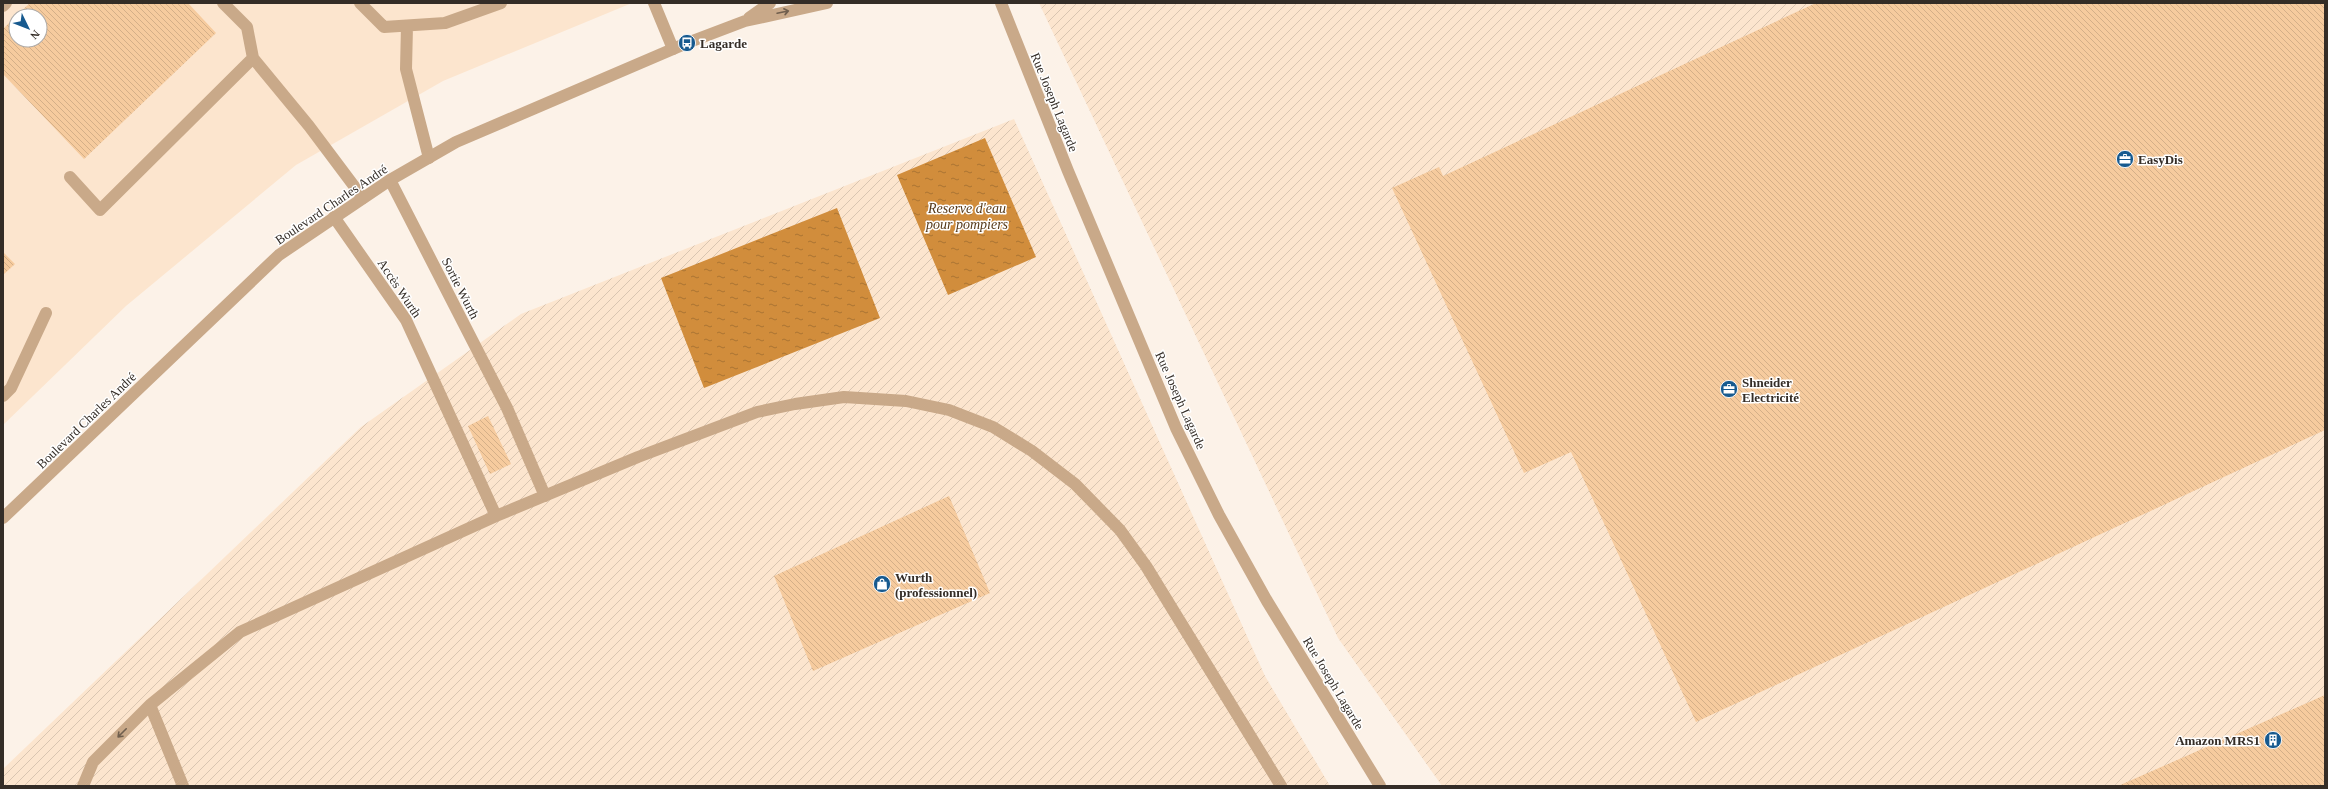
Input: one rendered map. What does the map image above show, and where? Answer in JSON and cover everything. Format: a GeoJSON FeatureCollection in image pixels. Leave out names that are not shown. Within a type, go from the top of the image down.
{"type":"FeatureCollection","features":[{"type":"Feature","properties":{"kind":"street"},"geometry":{"type":"LineString","coordinates":[[3,6],[6,3]]}},
{"type":"Feature","properties":{"kind":"street"},"geometry":{"type":"LineString","coordinates":[[223,3],[247,27],[253,58],[309,126],[363,198]]}},
{"type":"Feature","properties":{"kind":"street"},"geometry":{"type":"LineString","coordinates":[[360,3],[384,27],[445,23],[501,3]]}},
{"type":"Feature","properties":{"kind":"street"},"geometry":{"type":"LineString","coordinates":[[654,3],[673,49]]}},
{"type":"Feature","properties":{"kind":"street","name":"Boulevard Charles André"},"geometry":{"type":"LineString","coordinates":[[745,21],[770,3]]}},
{"type":"Feature","properties":{"kind":"street","name":"Boulevard Charles André"},"geometry":{"type":"LineString","coordinates":[[3,518],[280,255],[390,180],[456,142],[673,49],[745,21],[827,3]]}},
{"type":"Feature","properties":{"kind":"street","name":"Rue Joseph Lagarde"},"geometry":{"type":"LineString","coordinates":[[1001,3],[1068,171],[1176,428],[1219,515],[1267,602],[1380,786]]}},
{"type":"Feature","properties":{"kind":"street"},"geometry":{"type":"LineString","coordinates":[[407,26],[406,69],[429,158]]}},
{"type":"Feature","properties":{"kind":"street"},"geometry":{"type":"LineString","coordinates":[[70,177],[100,210],[253,58]]}},
{"type":"Feature","properties":{"kind":"street","name":"Sortie Wurth"},"geometry":{"type":"LineString","coordinates":[[390,180],[507,408],[545,496]]}},
{"type":"Feature","properties":{"kind":"street","name":"Accès Wurth"},"geometry":{"type":"LineString","coordinates":[[334,217],[406,320],[496,516]]}},
{"type":"Feature","properties":{"kind":"street"},"geometry":{"type":"LineString","coordinates":[[3,396],[11,388],[46,313]]}},
{"type":"Feature","properties":{"kind":"street"},"geometry":{"type":"LineString","coordinates":[[83,786],[93,762],[150,706],[240,632],[496,516],[757,412],[795,404],[844,397],[906,401],[949,410],[985,424],[1032,451],[1075,484],[1120,530],[1146,566],[1281,786]]}},
{"type":"Feature","properties":{"kind":"street"},"geometry":{"type":"LineString","coordinates":[[150,706],[183,786]]}},
{"type":"Feature","properties":{"kind":"shaded area"},"geometry":{"type":"Polygon","coordinates":[[[3,3],[632,3],[443,81],[296,165],[126,306],[3,425],[3,3]]]}},
{"type":"Feature","properties":{"kind":"shaded area"},"geometry":{"type":"Polygon","coordinates":[[[1039,3],[2325,3],[2325,786],[1442,786],[1338,638],[1039,3]]]}},
{"type":"Feature","properties":{"kind":"shaded area"},"geometry":{"type":"Polygon","coordinates":[[[1014,119],[1265,676],[1330,786],[3,786],[3,769],[361,427],[521,314],[1014,119]]]}},
{"type":"Feature","properties":{"kind":"water","name":"Reserve d'eau pour pompiers"},"geometry":{"type":"Polygon","coordinates":[[[985,138],[1036,257],[948,295],[897,175],[985,138]]]}},
{"type":"Feature","properties":{"kind":"water"},"geometry":{"type":"Polygon","coordinates":[[[837,208],[880,318],[704,388],[661,278],[837,208]]]}},
{"type":"Feature","properties":{"kind":"building"},"geometry":{"type":"Polygon","coordinates":[[[30,3],[188,3],[216,33],[84,159],[3,74],[3,29],[8,24],[8,48],[48,48],[48,8],[25,8],[30,3]]]}},
{"type":"Feature","properties":{"kind":"building"},"geometry":{"type":"Polygon","coordinates":[[[1816,3],[2325,3],[2325,430],[1696,722],[1571,452],[1524,473],[1392,188],[1439,167],[1443,176],[1816,3]]]}},
{"type":"Feature","properties":{"kind":"building"},"geometry":{"type":"Polygon","coordinates":[[[3,252],[15,264],[3,275],[3,252]]]}},
{"type":"Feature","properties":{"kind":"building"},"geometry":{"type":"Polygon","coordinates":[[[488,416],[511,464],[490,474],[468,426],[488,416]]]}},
{"type":"Feature","properties":{"kind":"building","name":"Wurth (professionnel)"},"geometry":{"type":"Polygon","coordinates":[[[949,496],[990,593],[813,671],[774,576],[949,496]]]}},
{"type":"Feature","properties":{"kind":"building","name":"Amazon MRS1"},"geometry":{"type":"Polygon","coordinates":[[[2325,695],[2325,786],[2118,786],[2325,695]]]}},
{"type":"Feature","properties":{"kind":"place","name":"Lagarde"},"geometry":{"type":"Point","coordinates":[687,43]}},
{"type":"Feature","properties":{"kind":"place","name":"EasyDis"},"geometry":{"type":"Point","coordinates":[2125,159]}},
{"type":"Feature","properties":{"kind":"place","name":"Shneider Electricité"},"geometry":{"type":"Point","coordinates":[1729,389]}},
{"type":"Feature","properties":{"kind":"place","name":"Wurth (professionnel)"},"geometry":{"type":"Point","coordinates":[882,584]}},
{"type":"Feature","properties":{"kind":"place","name":"Amazon MRS1"},"geometry":{"type":"Point","coordinates":[2273,740]}}]}
